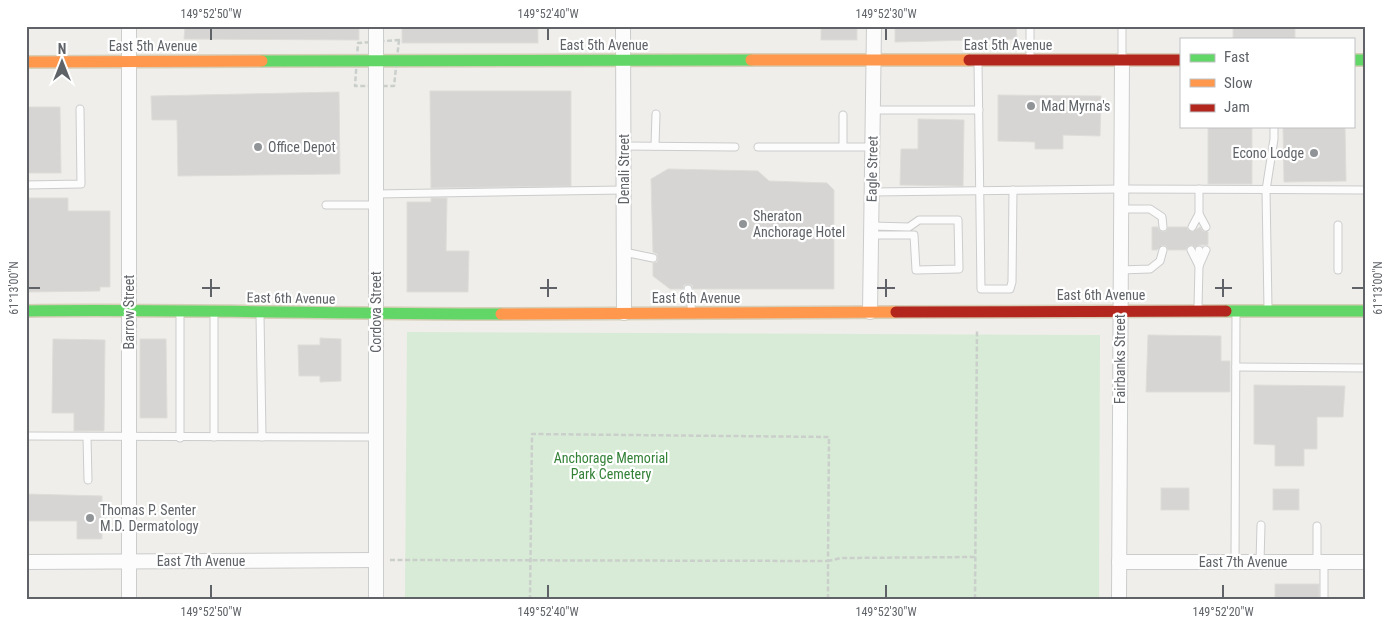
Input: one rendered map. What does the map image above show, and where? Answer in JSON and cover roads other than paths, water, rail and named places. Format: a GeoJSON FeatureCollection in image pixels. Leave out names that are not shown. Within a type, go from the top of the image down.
{"type":"FeatureCollection","features":[{"type":"Feature","properties":{"kind":"main road","name":"East 5th Avenue"},"geometry":{"type":"LineString","coordinates":[[26,62],[1180,60]]}},
{"type":"Feature","properties":{"kind":"main road","name":"East 6th Avenue"},"geometry":{"type":"LineString","coordinates":[[26,311],[180,310],[376,314],[1366,310]]}},
{"type":"Feature","properties":{"kind":"street","name":"Barrow Street"},"geometry":{"type":"LineString","coordinates":[[129,599],[130,26]]}},
{"type":"Feature","properties":{"kind":"street","name":"Cordova Street"},"geometry":{"type":"LineString","coordinates":[[376,26],[376,599]]}},
{"type":"Feature","properties":{"kind":"street","name":"Denali Street"},"geometry":{"type":"LineString","coordinates":[[623,26],[624,313]]}},
{"type":"Feature","properties":{"kind":"street","name":"Eagle Street"},"geometry":{"type":"LineString","coordinates":[[870,312],[874,26]]}},
{"type":"Feature","properties":{"kind":"street","name":"Fairbanks Street"},"geometry":{"type":"LineString","coordinates":[[1119,599],[1119,310],[1122,60]]}},
{"type":"Feature","properties":{"kind":"street","name":"East 7th Avenue"},"geometry":{"type":"LineString","coordinates":[[26,562],[376,560]]}},
{"type":"Feature","properties":{"kind":"street","name":"East 7th Avenue"},"geometry":{"type":"LineString","coordinates":[[1119,562],[1366,562]]}},
{"type":"Feature","properties":{"kind":"lane"},"geometry":{"type":"LineString","coordinates":[[1030,26],[1030,60]]}},
{"type":"Feature","properties":{"kind":"lane"},"geometry":{"type":"LineString","coordinates":[[1122,26],[1122,60]]}},
{"type":"Feature","properties":{"kind":"lane"},"geometry":{"type":"LineString","coordinates":[[978,60],[981,289],[1010,289],[1012,282],[1013,190]]}},
{"type":"Feature","properties":{"kind":"lane"},"geometry":{"type":"LineString","coordinates":[[26,185],[81,184],[80,109]]}},
{"type":"Feature","properties":{"kind":"lane"},"geometry":{"type":"LineString","coordinates":[[873,110],[979,110]]}},
{"type":"Feature","properties":{"kind":"lane"},"geometry":{"type":"LineString","coordinates":[[655,146],[656,114]]}},
{"type":"Feature","properties":{"kind":"lane"},"geometry":{"type":"LineString","coordinates":[[843,115],[843,146]]}},
{"type":"Feature","properties":{"kind":"lane"},"geometry":{"type":"LineString","coordinates":[[1268,310],[1266,190],[1274,140],[1274,128]]}},
{"type":"Feature","properties":{"kind":"lane"},"geometry":{"type":"LineString","coordinates":[[624,146],[734,147]]}},
{"type":"Feature","properties":{"kind":"lane"},"geometry":{"type":"LineString","coordinates":[[758,147],[873,146]]}},
{"type":"Feature","properties":{"kind":"lane"},"geometry":{"type":"LineString","coordinates":[[872,192],[1120,189],[1366,190]]}},
{"type":"Feature","properties":{"kind":"lane"},"geometry":{"type":"LineString","coordinates":[[1199,189],[1199,214],[1199,227],[1199,214]]}},
{"type":"Feature","properties":{"kind":"lane"},"geometry":{"type":"LineString","coordinates":[[326,205],[376,200],[624,190]]}},
{"type":"Feature","properties":{"kind":"lane"},"geometry":{"type":"LineString","coordinates":[[1120,209],[1150,208],[1162,217],[1163,227]]}},
{"type":"Feature","properties":{"kind":"lane"},"geometry":{"type":"LineString","coordinates":[[919,220],[958,220],[959,269],[916,270],[914,235],[872,231],[908,227],[919,220]]}},
{"type":"Feature","properties":{"kind":"lane"},"geometry":{"type":"LineString","coordinates":[[1338,225],[1338,270]]}},
{"type":"Feature","properties":{"kind":"lane"},"geometry":{"type":"LineString","coordinates":[[1120,270],[1150,270],[1160,261],[1163,250]]}},
{"type":"Feature","properties":{"kind":"lane"},"geometry":{"type":"LineString","coordinates":[[1198,310],[1199,250],[1199,266]]}},
{"type":"Feature","properties":{"kind":"lane"},"geometry":{"type":"LineString","coordinates":[[624,252],[653,258]]}},
{"type":"Feature","properties":{"kind":"lane"},"geometry":{"type":"LineString","coordinates":[[688,289],[692,313]]}},
{"type":"Feature","properties":{"kind":"lane"},"geometry":{"type":"LineString","coordinates":[[180,310],[180,438]]}},
{"type":"Feature","properties":{"kind":"lane"},"geometry":{"type":"LineString","coordinates":[[1235,562],[1236,310]]}},
{"type":"Feature","properties":{"kind":"lane"},"geometry":{"type":"LineString","coordinates":[[214,312],[214,437]]}},
{"type":"Feature","properties":{"kind":"lane"},"geometry":{"type":"LineString","coordinates":[[260,312],[262,437]]}},
{"type":"Feature","properties":{"kind":"lane"},"geometry":{"type":"LineString","coordinates":[[1236,367],[1366,368]]}},
{"type":"Feature","properties":{"kind":"lane"},"geometry":{"type":"LineString","coordinates":[[26,436],[180,438],[376,437]]}},
{"type":"Feature","properties":{"kind":"lane"},"geometry":{"type":"LineString","coordinates":[[87,437],[88,480]]}},
{"type":"Feature","properties":{"kind":"lane"},"geometry":{"type":"LineString","coordinates":[[1260,562],[1261,526]]}},
{"type":"Feature","properties":{"kind":"lane"},"geometry":{"type":"LineString","coordinates":[[1317,526],[1324,599]]}},
{"type":"Feature","properties":{"kind":"place","name":"Mad Myrna's"},"geometry":{"type":"Point","coordinates":[1031,106]}},
{"type":"Feature","properties":{"kind":"place","name":"Office Depot"},"geometry":{"type":"Point","coordinates":[258,147]}},
{"type":"Feature","properties":{"kind":"place","name":"Econo Lodge"},"geometry":{"type":"Point","coordinates":[1314,153]}},
{"type":"Feature","properties":{"kind":"place","name":"Sheraton Anchorage Hotel"},"geometry":{"type":"Point","coordinates":[743,224]}},
{"type":"Feature","properties":{"kind":"place","name":"Thomas P. Senter M.D. Dermatology"},"geometry":{"type":"Point","coordinates":[90,518]}},
{"type":"Feature","properties":{"kind":"park label","name":"Anchorage Memorial Park Cemetery"},"geometry":{"type":"Point","coordinates":[611,466]}}]}
